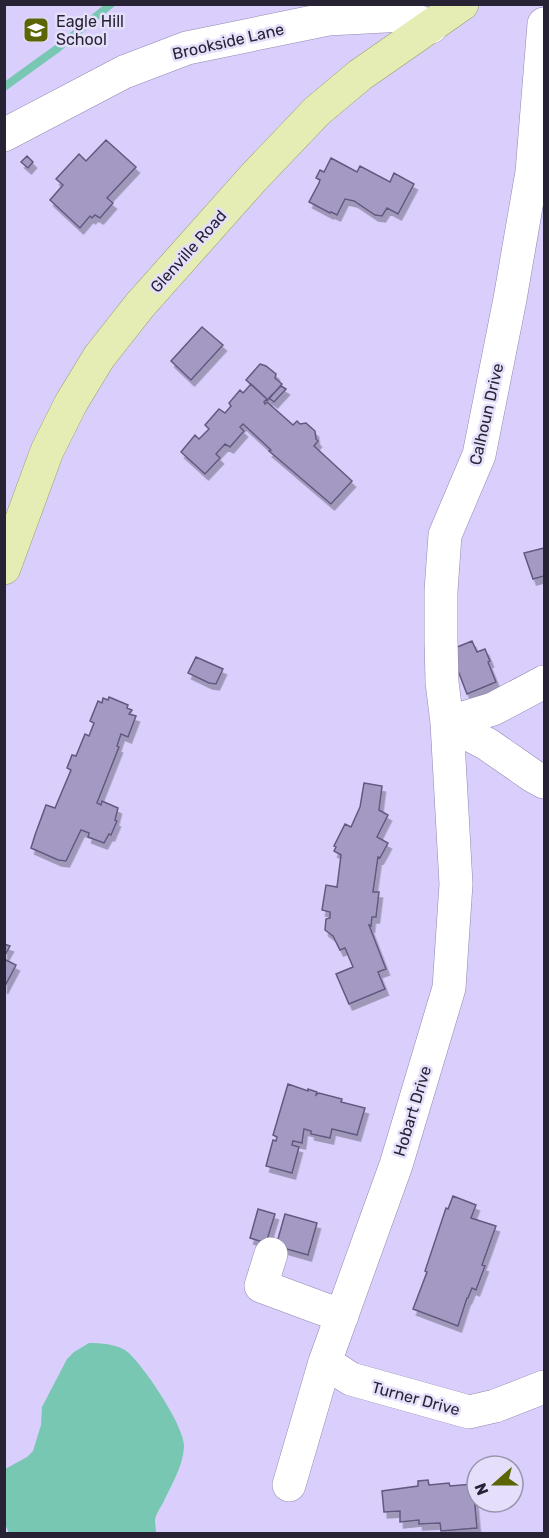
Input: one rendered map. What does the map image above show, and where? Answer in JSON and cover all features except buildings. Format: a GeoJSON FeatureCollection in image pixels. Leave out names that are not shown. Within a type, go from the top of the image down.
{"type":"FeatureCollection","features":[{"type":"Feature","properties":{"kind":"main road","name":"Glenville Road"},"geometry":{"type":"LineString","coordinates":[[4,567],[47,451],[71,403],[99,357],[155,288],[254,177],[317,111],[360,75],[462,4]]}},
{"type":"Feature","properties":{"kind":"street","name":"Brookside Lane"},"geometry":{"type":"LineString","coordinates":[[4,135],[124,72],[187,48],[327,19],[404,15],[431,27]]}},
{"type":"Feature","properties":{"kind":"street","name":"Calhoun Drive"},"geometry":{"type":"LineString","coordinates":[[447,723],[442,682],[441,630],[445,535],[479,455],[508,310],[532,172],[544,24]]}},
{"type":"Feature","properties":{"kind":"street"},"geometry":{"type":"LineString","coordinates":[[447,723],[493,708],[544,682]]}},
{"type":"Feature","properties":{"kind":"street"},"geometry":{"type":"LineString","coordinates":[[447,723],[488,744],[544,782]]}},
{"type":"Feature","properties":{"kind":"street","name":"Hobart Drive"},"geometry":{"type":"LineString","coordinates":[[289,1485],[325,1362],[396,1165],[449,988],[456,884],[447,723]]}},
{"type":"Feature","properties":{"kind":"street"},"geometry":{"type":"LineString","coordinates":[[271,1254],[261,1286],[342,1316]]}},
{"type":"Feature","properties":{"kind":"street","name":"Turner Drive"},"geometry":{"type":"LineString","coordinates":[[325,1362],[351,1379],[469,1412],[495,1406],[544,1387]]}},
{"type":"Feature","properties":{"kind":"shaded area"},"geometry":{"type":"Polygon","coordinates":[[[89,1343],[117,1346],[132,1357],[161,1396],[183,1438],[181,1462],[156,1516],[156,1533],[9,1533],[5,1524],[5,1469],[27,1457],[33,1451],[41,1425],[42,1407],[67,1359],[89,1343]]]}},
{"type":"Feature","properties":{"kind":"waterway"},"geometry":{"type":"LineString","coordinates":[[4,87],[58,48],[111,4]]}},
{"type":"Feature","properties":{"kind":"place","name":"Eagle Hill School"},"geometry":{"type":"Point","coordinates":[36,30]}}]}
